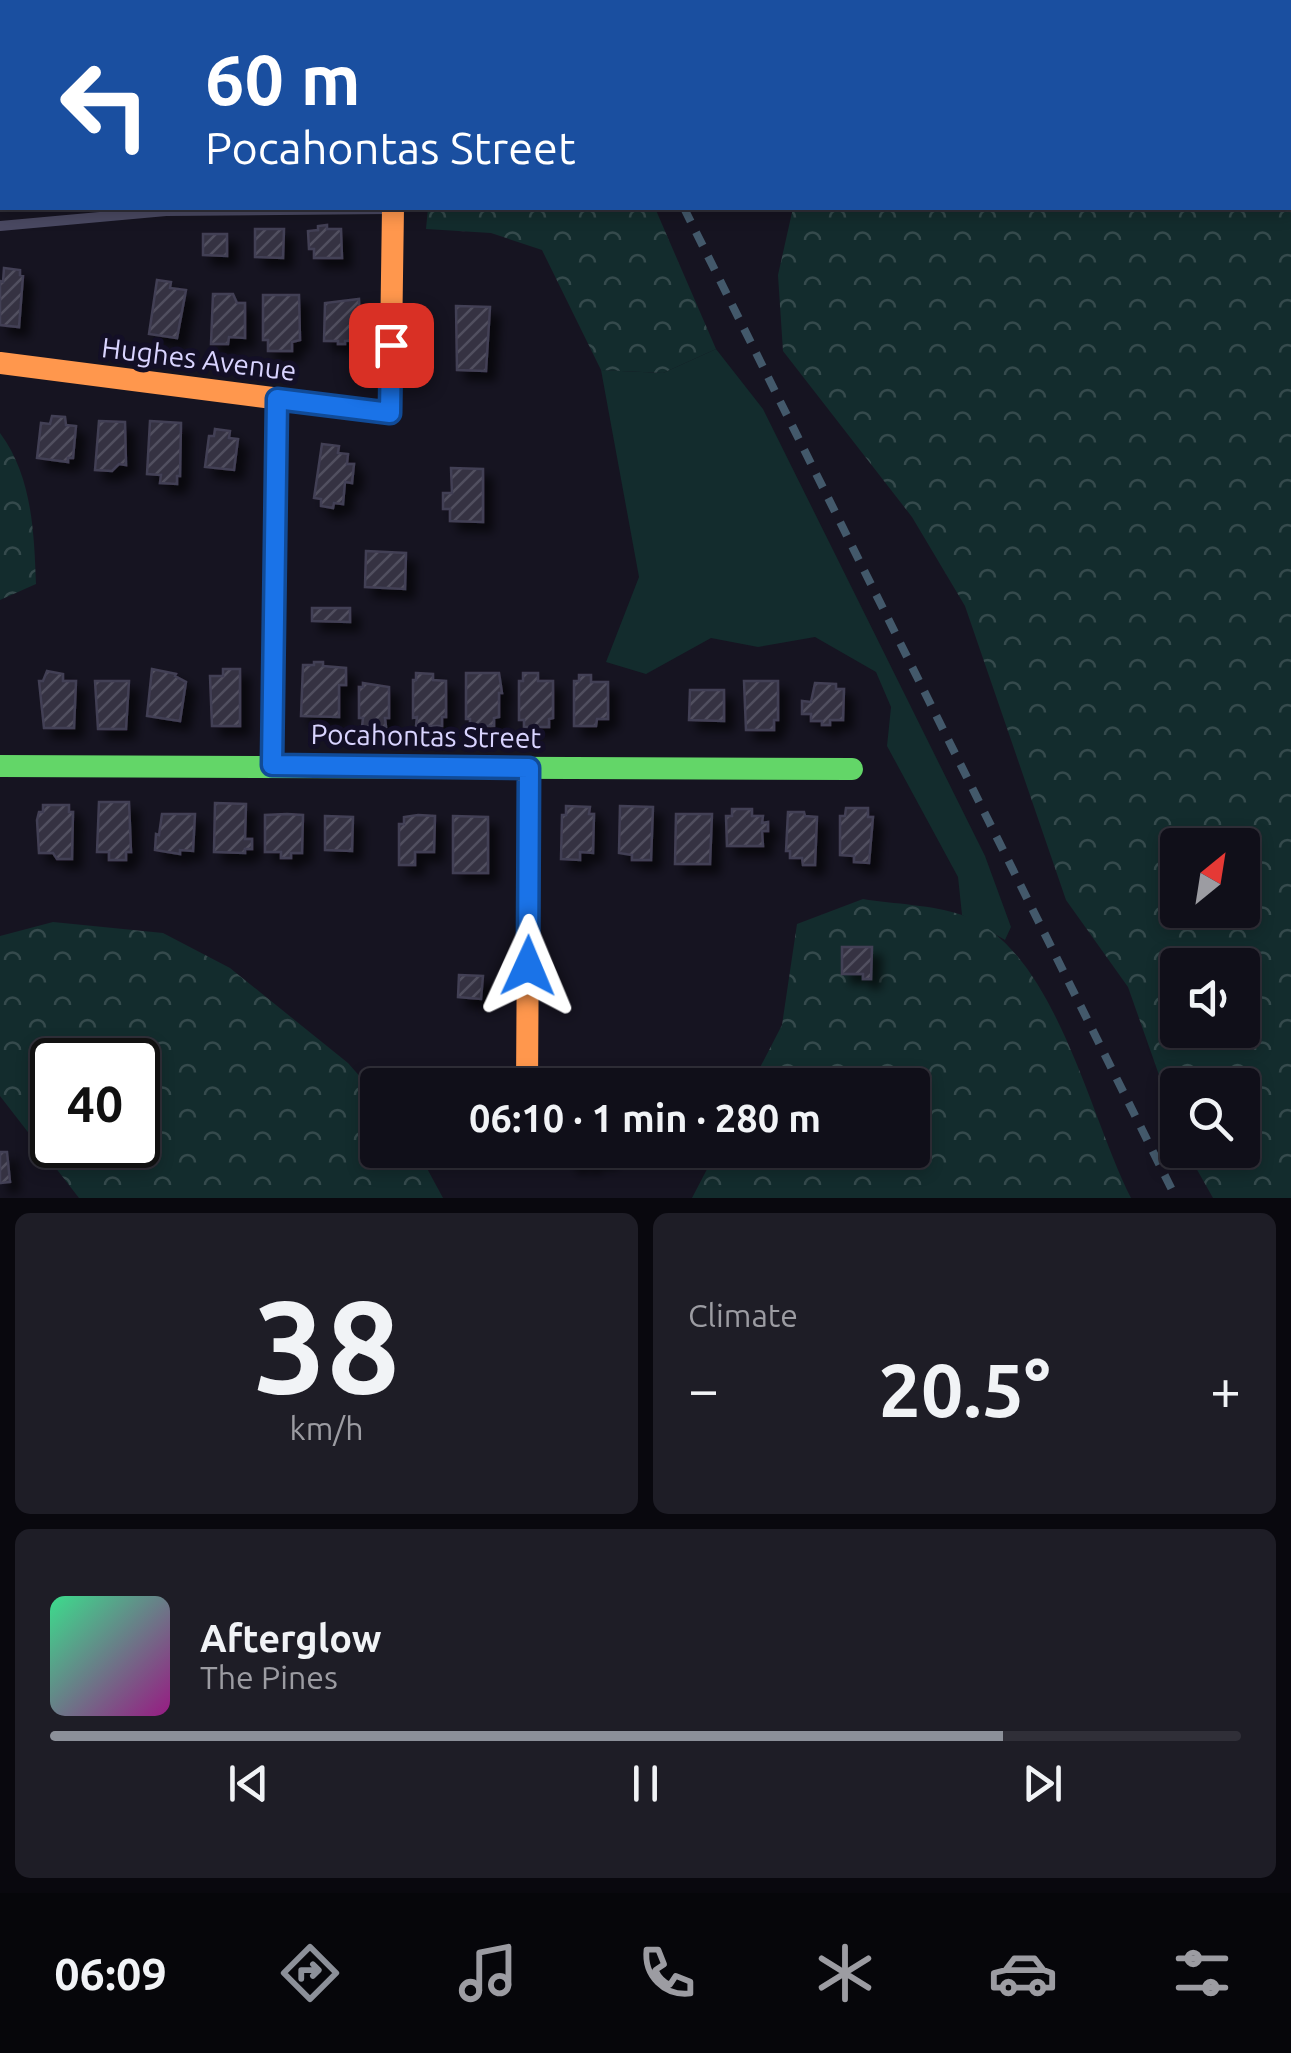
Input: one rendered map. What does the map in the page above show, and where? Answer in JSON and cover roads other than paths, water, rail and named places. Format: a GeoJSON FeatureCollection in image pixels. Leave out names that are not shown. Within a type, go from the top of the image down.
{"type":"FeatureCollection","features":[{"type":"Feature","properties":{"kind":"street","name":"Hughes Avenue"},"geometry":{"type":"LineString","coordinates":[[0,363],[390,413],[393,210]]}},
{"type":"Feature","properties":{"kind":"street"},"geometry":{"type":"LineString","coordinates":[[272,765],[277,399]]}},
{"type":"Feature","properties":{"kind":"street","name":"Pocahontas Street"},"geometry":{"type":"LineString","coordinates":[[0,766],[852,769]]}},
{"type":"Feature","properties":{"kind":"street"},"geometry":{"type":"LineString","coordinates":[[528,1068],[529,768]]}},
{"type":"Feature","properties":{"kind":"lane"},"geometry":{"type":"LineString","coordinates":[[0,226],[166,211],[242,210]]}},
{"type":"Feature","properties":{"kind":"railway"},"geometry":{"type":"LineString","coordinates":[[685,210],[1176,1198]]}}]}
